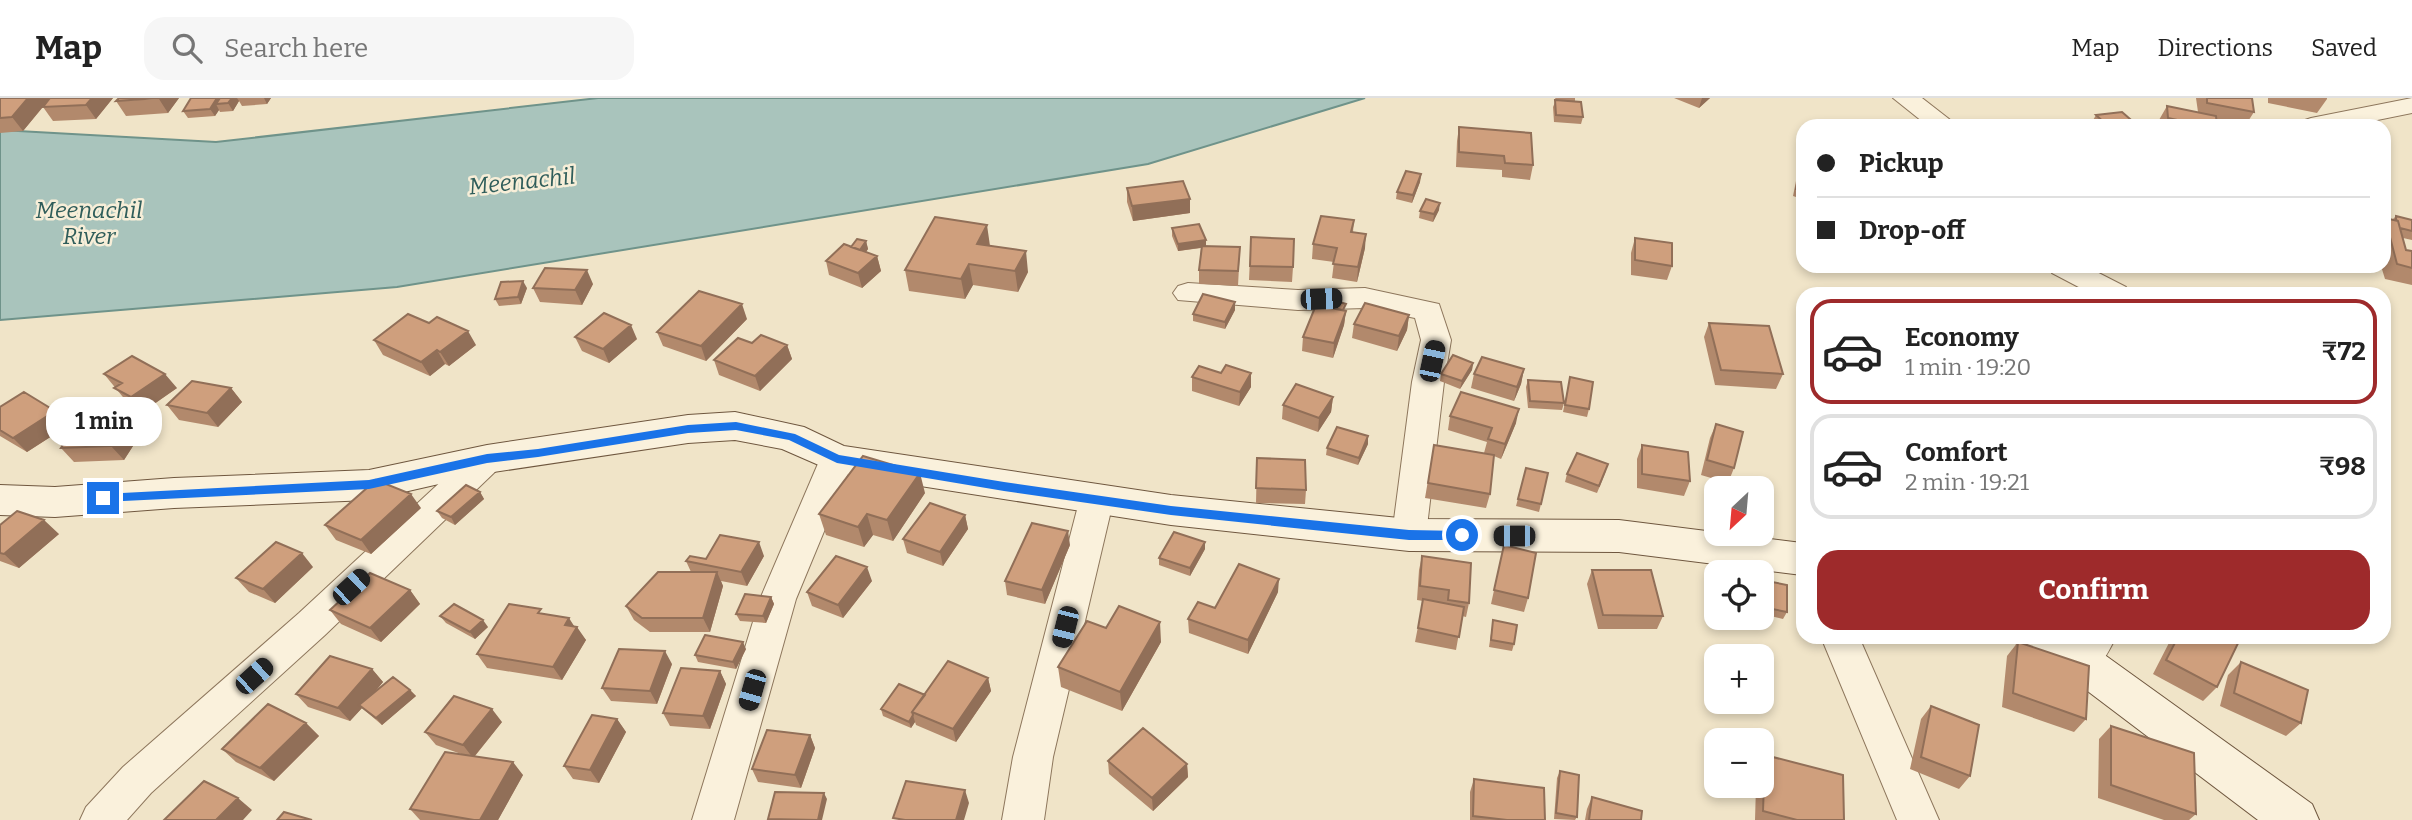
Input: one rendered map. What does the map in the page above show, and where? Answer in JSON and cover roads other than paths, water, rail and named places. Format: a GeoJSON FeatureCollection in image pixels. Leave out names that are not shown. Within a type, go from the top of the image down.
{"type":"FeatureCollection","features":[{"type":"Feature","properties":{"kind":"main road"},"geometry":{"type":"LineString","coordinates":[[0,500],[55,502],[174,493],[369,485],[487,459],[688,429],[736,426],[791,437],[837,459],[1171,510],[1409,535],[1619,537],[1796,558]]}},
{"type":"Feature","properties":{"kind":"main road"},"geometry":{"type":"LineString","coordinates":[[2066,644],[2088,649],[2295,820]]}},
{"type":"Feature","properties":{"kind":"street"},"geometry":{"type":"LineString","coordinates":[[1906,98],[1935,119]]}},
{"type":"Feature","properties":{"kind":"street"},"geometry":{"type":"LineString","coordinates":[[2344,119],[2385,107],[2412,105]]}},
{"type":"Feature","properties":{"kind":"street"},"geometry":{"type":"LineString","coordinates":[[2076,273],[2102,287]]}},
{"type":"Feature","properties":{"kind":"street"},"geometry":{"type":"LineString","coordinates":[[1188,293],[1298,300],[1365,298],[1428,311],[1436,340],[1428,382],[1409,535]]}},
{"type":"Feature","properties":{"kind":"street"},"geometry":{"type":"LineString","coordinates":[[101,820],[137,780],[312,624],[487,459]]}},
{"type":"Feature","properties":{"kind":"street"},"geometry":{"type":"LineString","coordinates":[[713,820],[778,599],[837,459]]}},
{"type":"Feature","properties":{"kind":"street"},"geometry":{"type":"LineString","coordinates":[[1023,820],[1033,757],[1097,498]]}},
{"type":"Feature","properties":{"kind":"street"},"geometry":{"type":"LineString","coordinates":[[1843,644],[1918,820]]}},
{"type":"Feature","properties":{"kind":"water","name":"Meenachil River"},"geometry":{"type":"Polygon","coordinates":[[[598,98],[1365,98],[1148,164],[397,287],[0,320],[0,130],[216,142],[598,98]]]}},
{"type":"Feature","properties":{"kind":"water label","name":"Meenachil"},"geometry":{"type":"Point","coordinates":[522,181]}}]}
